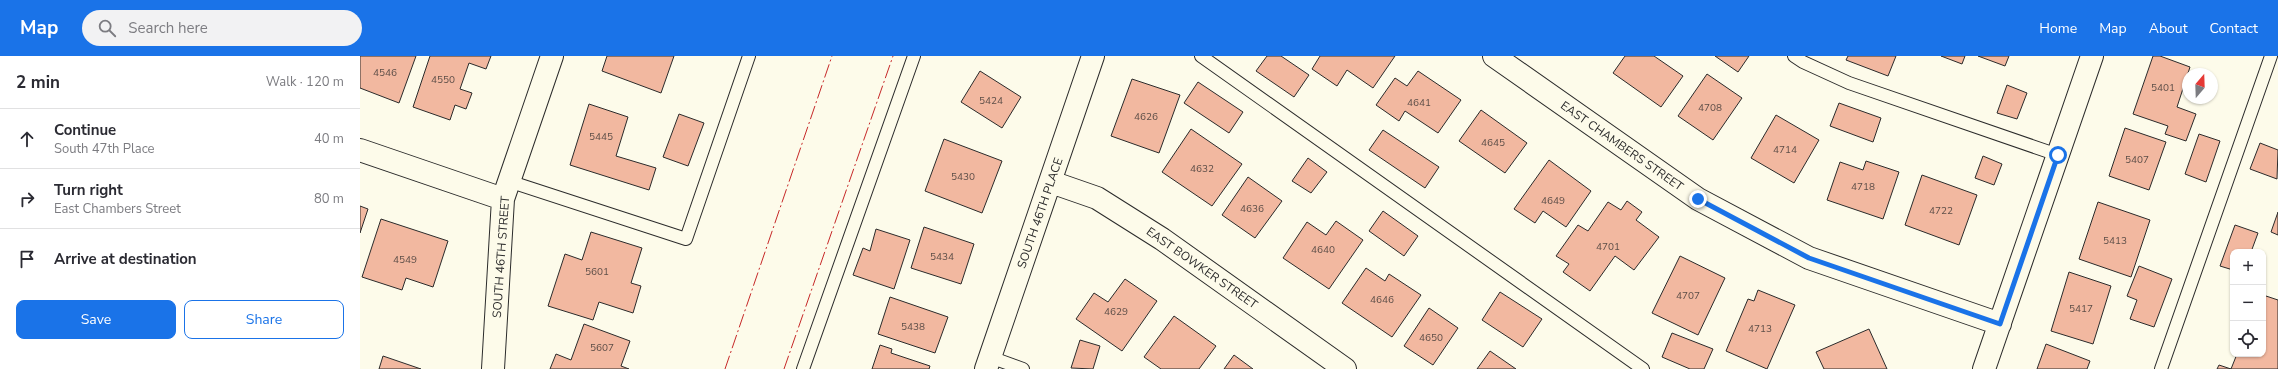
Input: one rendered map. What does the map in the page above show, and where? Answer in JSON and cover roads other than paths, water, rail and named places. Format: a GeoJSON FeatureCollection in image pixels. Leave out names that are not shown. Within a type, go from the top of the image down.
{"type":"FeatureCollection","features":[{"type":"Feature","properties":{"kind":"street","name":"SOUTH 46TH STREET"},"geometry":{"type":"LineString","coordinates":[[493,369],[506,190],[552,56]]}},
{"type":"Feature","properties":{"kind":"street","name":"SOUTH 46TH PLACE"},"geometry":{"type":"LineString","coordinates":[[988,363],[1093,56]]}},
{"type":"Feature","properties":{"kind":"street","name":"EAST CHAMBERS STREET"},"geometry":{"type":"LineString","coordinates":[[1494,56],[1698,199],[1809,258],[2000,324]]}},
{"type":"Feature","properties":{"kind":"street"},"geometry":{"type":"LineString","coordinates":[[1984,369],[2092,56]]}},
{"type":"Feature","properties":{"kind":"street"},"geometry":{"type":"LineString","coordinates":[[360,150],[506,190]]}},
{"type":"Feature","properties":{"kind":"street","name":"EAST BOWKER STREET"},"geometry":{"type":"LineString","coordinates":[[1051,182],[1097,198],[1155,235],[1345,369]]}},
{"type":"Feature","properties":{"kind":"lane"},"geometry":{"type":"LineString","coordinates":[[506,190],[686,239],[749,56]]}},
{"type":"Feature","properties":{"kind":"lane"},"geometry":{"type":"LineString","coordinates":[[803,369],[914,56]]}},
{"type":"Feature","properties":{"kind":"lane"},"geometry":{"type":"LineString","coordinates":[[1200,56],[1643,369]]}},
{"type":"Feature","properties":{"kind":"lane"},"geometry":{"type":"LineString","coordinates":[[1794,56],[1803,62],[1849,83],[2058,155]]}},
{"type":"Feature","properties":{"kind":"lane"},"geometry":{"type":"LineString","coordinates":[[2161,369],[2271,56]]}},
{"type":"Feature","properties":{"kind":"lane"},"geometry":{"type":"LineString","coordinates":[[988,363],[1023,369]]}}]}
